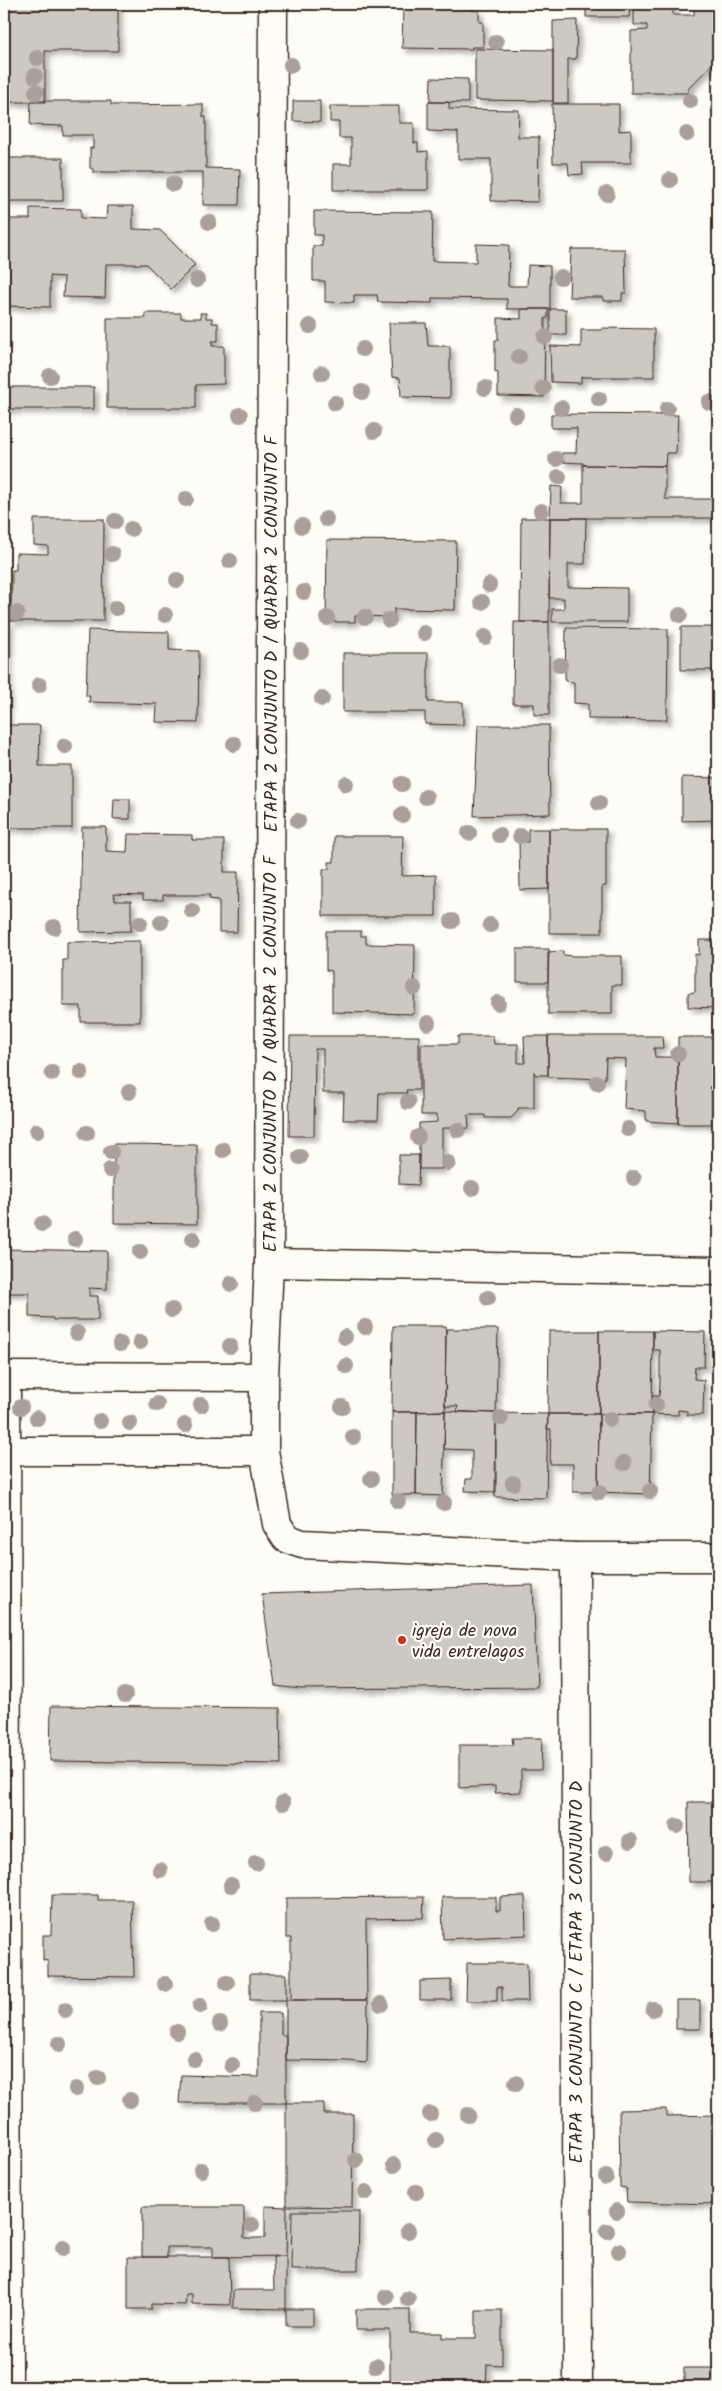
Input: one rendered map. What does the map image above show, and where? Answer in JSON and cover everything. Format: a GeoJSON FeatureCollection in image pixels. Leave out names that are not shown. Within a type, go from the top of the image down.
{"type":"FeatureCollection","features":[{"type":"Feature","properties":{"kind":"street","name":"ETAPA 2 CONJUNTO D / QUADRA 2 CONJUNTO F"},"geometry":{"type":"LineString","coordinates":[[273,4],[269,1264],[264,1377],[264,1451],[277,1524],[281,1532],[293,1542],[302,1544],[575,1557],[718,1557]]}},
{"type":"Feature","properties":{"kind":"street"},"geometry":{"type":"LineString","coordinates":[[269,1264],[718,1271]]}},
{"type":"Feature","properties":{"kind":"street"},"geometry":{"type":"LineString","coordinates":[[8,2387],[5,1376],[264,1377]]}},
{"type":"Feature","properties":{"kind":"street"},"geometry":{"type":"LineString","coordinates":[[6,1451],[264,1451]]}},
{"type":"Feature","properties":{"kind":"street","name":"ETAPA 3 CONJUNTO C / ETAPA 3 CONJUNTO D"},"geometry":{"type":"LineString","coordinates":[[575,1557],[578,2387]]}},
{"type":"Feature","properties":{"kind":"building"},"geometry":{"type":"Polygon","coordinates":[[[4,4],[118,4],[118,51],[45,51],[45,102],[4,102],[4,4]]]}},
{"type":"Feature","properties":{"kind":"building"},"geometry":{"type":"Polygon","coordinates":[[[586,4],[630,4],[629,17],[586,17],[586,4]]]}},
{"type":"Feature","properties":{"kind":"building"},"geometry":{"type":"Polygon","coordinates":[[[634,4],[673,4],[673,15],[694,15],[694,4],[718,4],[718,46],[716,46],[718,48],[718,58],[688,89],[688,93],[631,93],[631,31],[647,30],[647,25],[634,25],[634,4]]]}},
{"type":"Feature","properties":{"kind":"building"},"geometry":{"type":"Polygon","coordinates":[[[403,5],[472,8],[472,10],[479,10],[479,22],[483,22],[483,47],[472,47],[472,49],[402,48],[403,5]]]}},
{"type":"Feature","properties":{"kind":"building"},"geometry":{"type":"Polygon","coordinates":[[[577,20],[576,59],[568,59],[568,103],[553,103],[553,21],[577,20]]]}},
{"type":"Feature","properties":{"kind":"building"},"geometry":{"type":"Polygon","coordinates":[[[475,49],[553,50],[553,101],[475,100],[475,49]]]}},
{"type":"Feature","properties":{"kind":"building"},"geometry":{"type":"Polygon","coordinates":[[[431,78],[468,79],[468,103],[430,102],[431,78]]]}},
{"type":"Feature","properties":{"kind":"building"},"geometry":{"type":"Polygon","coordinates":[[[31,101],[111,101],[111,105],[203,104],[203,117],[206,117],[206,168],[240,169],[239,205],[203,205],[203,172],[93,172],[93,169],[90,168],[90,148],[93,148],[93,135],[63,135],[63,126],[30,125],[31,101]]]}},
{"type":"Feature","properties":{"kind":"building"},"geometry":{"type":"Polygon","coordinates":[[[293,101],[320,101],[320,122],[293,121],[293,101]]]}},
{"type":"Feature","properties":{"kind":"building"},"geometry":{"type":"Polygon","coordinates":[[[428,102],[449,102],[449,109],[519,110],[518,137],[539,137],[538,202],[491,201],[491,159],[458,159],[458,132],[428,131],[428,102]]]}},
{"type":"Feature","properties":{"kind":"building"},"geometry":{"type":"Polygon","coordinates":[[[552,104],[619,104],[619,131],[631,130],[631,163],[582,163],[583,174],[569,175],[568,163],[553,163],[552,104]]]}},
{"type":"Feature","properties":{"kind":"building"},"geometry":{"type":"Polygon","coordinates":[[[330,106],[399,106],[399,123],[414,123],[414,143],[418,143],[418,152],[428,151],[428,190],[333,190],[333,164],[351,164],[351,138],[339,138],[339,122],[330,122],[330,106]]]}},
{"type":"Feature","properties":{"kind":"building"},"geometry":{"type":"Polygon","coordinates":[[[4,158],[63,158],[63,201],[4,201],[4,158]]]}},
{"type":"Feature","properties":{"kind":"building"},"geometry":{"type":"Polygon","coordinates":[[[107,206],[133,206],[133,229],[160,230],[195,265],[171,289],[146,264],[106,264],[105,298],[63,297],[64,277],[50,276],[50,307],[4,306],[4,219],[30,219],[30,208],[81,209],[81,218],[106,219],[107,206]]]}},
{"type":"Feature","properties":{"kind":"building"},"geometry":{"type":"Polygon","coordinates":[[[314,211],[433,212],[432,261],[476,262],[476,244],[509,245],[508,286],[527,286],[528,265],[550,266],[550,309],[507,309],[507,299],[432,298],[432,303],[378,302],[377,295],[354,295],[354,303],[325,302],[325,281],[313,281],[313,246],[322,246],[322,235],[314,235],[314,211]]]}},
{"type":"Feature","properties":{"kind":"building"},"geometry":{"type":"Polygon","coordinates":[[[571,249],[625,249],[626,293],[622,293],[622,301],[603,301],[603,297],[569,297],[571,249]]]}},
{"type":"Feature","properties":{"kind":"building"},"geometry":{"type":"Polygon","coordinates":[[[521,309],[548,309],[548,318],[545,318],[544,397],[498,396],[498,373],[495,372],[495,340],[498,340],[498,318],[521,319],[521,309]]]}},
{"type":"Feature","properties":{"kind":"building"},"geometry":{"type":"Polygon","coordinates":[[[550,309],[566,309],[566,335],[550,335],[550,309]]]}},
{"type":"Feature","properties":{"kind":"building"},"geometry":{"type":"Polygon","coordinates":[[[145,313],[181,313],[181,318],[201,318],[200,313],[206,313],[206,318],[212,318],[212,323],[218,323],[218,341],[212,341],[212,346],[224,346],[224,384],[196,385],[196,408],[107,408],[107,318],[146,318],[145,313]]]}},
{"type":"Feature","properties":{"kind":"building"},"geometry":{"type":"Polygon","coordinates":[[[389,323],[426,323],[428,346],[450,346],[450,398],[401,397],[400,378],[392,377],[389,323]]]}},
{"type":"Feature","properties":{"kind":"building"},"geometry":{"type":"Polygon","coordinates":[[[602,328],[654,329],[654,377],[581,377],[581,383],[551,382],[550,346],[581,347],[581,330],[602,330],[602,328]]]}},
{"type":"Feature","properties":{"kind":"building"},"geometry":{"type":"Polygon","coordinates":[[[5,387],[94,387],[94,409],[5,409],[5,387]]]}},
{"type":"Feature","properties":{"kind":"building"},"geometry":{"type":"Polygon","coordinates":[[[551,414],[678,415],[676,453],[666,453],[665,466],[583,465],[583,463],[562,462],[562,453],[576,453],[577,428],[551,428],[551,414]]]}},
{"type":"Feature","properties":{"kind":"building"},"geometry":{"type":"Polygon","coordinates":[[[583,465],[665,466],[665,499],[718,499],[718,518],[550,518],[551,486],[562,487],[561,503],[583,503],[583,465]]]}},
{"type":"Feature","properties":{"kind":"building"},"geometry":{"type":"Polygon","coordinates":[[[521,518],[550,518],[549,622],[520,622],[521,518]]]}},
{"type":"Feature","properties":{"kind":"building"},"geometry":{"type":"Polygon","coordinates":[[[550,518],[586,518],[585,564],[568,564],[568,587],[627,588],[627,622],[552,622],[552,609],[564,609],[564,598],[549,598],[550,518]]]}},
{"type":"Feature","properties":{"kind":"building"},"geometry":{"type":"Polygon","coordinates":[[[34,519],[104,519],[103,621],[11,621],[12,570],[16,570],[16,553],[48,554],[48,546],[34,545],[34,519]]]}},
{"type":"Feature","properties":{"kind":"building"},"geometry":{"type":"Polygon","coordinates":[[[327,540],[456,541],[455,610],[394,609],[394,617],[355,616],[355,622],[326,622],[327,540]]]}},
{"type":"Feature","properties":{"kind":"building"},"geometry":{"type":"Polygon","coordinates":[[[4,621],[9,621],[7,725],[4,725],[4,621]]]}},
{"type":"Feature","properties":{"kind":"building"},"geometry":{"type":"Polygon","coordinates":[[[514,622],[549,622],[549,715],[534,715],[534,704],[513,704],[514,622]]]}},
{"type":"Feature","properties":{"kind":"building"},"geometry":{"type":"Polygon","coordinates":[[[681,627],[718,627],[718,670],[681,670],[681,627]]]}},
{"type":"Feature","properties":{"kind":"building"},"geometry":{"type":"Polygon","coordinates":[[[566,628],[668,629],[667,720],[588,719],[588,704],[574,703],[574,682],[565,681],[566,628]]]}},
{"type":"Feature","properties":{"kind":"building"},"geometry":{"type":"Polygon","coordinates":[[[88,630],[169,632],[169,650],[199,651],[198,723],[156,722],[157,704],[89,702],[90,696],[86,696],[88,630]]]}},
{"type":"Feature","properties":{"kind":"building"},"geometry":{"type":"Polygon","coordinates":[[[343,653],[428,653],[428,702],[463,702],[463,725],[425,724],[425,712],[343,712],[343,653]]]}},
{"type":"Feature","properties":{"kind":"building"},"geometry":{"type":"Polygon","coordinates":[[[4,725],[40,725],[39,766],[72,766],[72,828],[4,828],[4,725]]]}},
{"type":"Feature","properties":{"kind":"building"},"geometry":{"type":"Polygon","coordinates":[[[478,725],[549,725],[550,814],[474,816],[478,725]]]}},
{"type":"Feature","properties":{"kind":"building"},"geometry":{"type":"Polygon","coordinates":[[[682,777],[718,778],[718,820],[682,821],[682,777]]]}},
{"type":"Feature","properties":{"kind":"building"},"geometry":{"type":"Polygon","coordinates":[[[114,799],[130,799],[130,819],[113,819],[114,799]]]}},
{"type":"Feature","properties":{"kind":"building"},"geometry":{"type":"Polygon","coordinates":[[[82,827],[106,827],[106,851],[127,852],[128,834],[192,835],[192,840],[224,840],[224,872],[238,872],[237,932],[219,932],[219,900],[209,899],[210,895],[163,895],[163,900],[143,900],[143,895],[114,894],[115,901],[131,901],[131,931],[80,932],[82,827]]]}},
{"type":"Feature","properties":{"kind":"building"},"geometry":{"type":"Polygon","coordinates":[[[528,829],[549,829],[549,889],[520,890],[519,841],[528,842],[528,829]]]}},
{"type":"Feature","properties":{"kind":"building"},"geometry":{"type":"Polygon","coordinates":[[[549,829],[606,829],[606,886],[602,886],[602,933],[549,933],[549,829]]]}},
{"type":"Feature","properties":{"kind":"building"},"geometry":{"type":"Polygon","coordinates":[[[334,836],[403,836],[402,876],[436,875],[436,916],[323,916],[323,869],[329,869],[329,862],[334,862],[334,836]]]}},
{"type":"Feature","properties":{"kind":"building"},"geometry":{"type":"Polygon","coordinates":[[[326,931],[361,931],[361,936],[366,936],[366,944],[415,945],[414,1014],[332,1012],[332,971],[326,970],[326,931]]]}},
{"type":"Feature","properties":{"kind":"building"},"geometry":{"type":"Polygon","coordinates":[[[699,940],[718,940],[718,1008],[688,1007],[688,993],[695,992],[695,954],[699,955],[699,940]]]}},
{"type":"Feature","properties":{"kind":"building"},"geometry":{"type":"Polygon","coordinates":[[[140,941],[140,1022],[81,1022],[81,1006],[63,1006],[63,960],[67,960],[67,942],[140,941]]]}},
{"type":"Feature","properties":{"kind":"building"},"geometry":{"type":"Polygon","coordinates":[[[517,949],[549,949],[548,982],[517,982],[517,949]]]}},
{"type":"Feature","properties":{"kind":"building"},"geometry":{"type":"Polygon","coordinates":[[[563,951],[563,955],[574,956],[622,956],[622,985],[612,985],[612,1014],[548,1014],[548,952],[563,951]]]}},
{"type":"Feature","properties":{"kind":"building"},"geometry":{"type":"Polygon","coordinates":[[[290,1036],[419,1036],[419,1090],[406,1090],[407,1093],[379,1093],[378,1120],[343,1120],[344,1093],[323,1093],[323,1049],[315,1049],[314,1136],[289,1136],[290,1036]]]}},
{"type":"Feature","properties":{"kind":"building"},"geometry":{"type":"Polygon","coordinates":[[[458,1036],[493,1036],[494,1044],[518,1044],[518,1063],[525,1063],[524,1036],[548,1036],[548,1075],[536,1075],[534,1071],[534,1108],[518,1108],[518,1111],[511,1118],[485,1118],[485,1115],[468,1115],[469,1128],[442,1128],[442,1169],[419,1169],[419,1123],[437,1122],[437,1115],[421,1115],[421,1044],[458,1044],[458,1036]]]}},
{"type":"Feature","properties":{"kind":"building"},"geometry":{"type":"Polygon","coordinates":[[[548,1036],[662,1036],[663,1048],[654,1048],[655,1057],[678,1057],[678,1123],[646,1121],[646,1111],[624,1109],[626,1059],[606,1058],[605,1079],[548,1077],[548,1036]]]}},
{"type":"Feature","properties":{"kind":"building"},"geometry":{"type":"Polygon","coordinates":[[[678,1037],[718,1037],[718,1087],[709,1087],[712,1090],[712,1124],[678,1124],[678,1037]]]}},
{"type":"Feature","properties":{"kind":"building"},"geometry":{"type":"Polygon","coordinates":[[[114,1144],[197,1145],[197,1224],[114,1223],[114,1144]]]}},
{"type":"Feature","properties":{"kind":"building"},"geometry":{"type":"Polygon","coordinates":[[[399,1155],[419,1155],[418,1185],[399,1184],[399,1155]]]}},
{"type":"Feature","properties":{"kind":"building"},"geometry":{"type":"Polygon","coordinates":[[[4,1249],[107,1251],[107,1289],[89,1288],[89,1296],[98,1296],[98,1320],[53,1320],[53,1318],[29,1317],[29,1293],[4,1293],[4,1249]]]}},
{"type":"Feature","properties":{"kind":"building"},"geometry":{"type":"Polygon","coordinates":[[[393,1326],[446,1326],[445,1411],[392,1412],[393,1326]]]}},
{"type":"Feature","properties":{"kind":"building"},"geometry":{"type":"Polygon","coordinates":[[[446,1329],[498,1329],[496,1413],[457,1412],[458,1406],[445,1406],[446,1329]]]}},
{"type":"Feature","properties":{"kind":"building"},"geometry":{"type":"Polygon","coordinates":[[[549,1331],[599,1331],[599,1414],[548,1414],[549,1331]]]}},
{"type":"Feature","properties":{"kind":"building"},"geometry":{"type":"Polygon","coordinates":[[[599,1331],[653,1331],[652,1414],[599,1414],[599,1331]]]}},
{"type":"Feature","properties":{"kind":"building"},"geometry":{"type":"Polygon","coordinates":[[[653,1331],[705,1332],[704,1367],[695,1367],[694,1379],[704,1380],[703,1415],[687,1415],[687,1411],[678,1410],[678,1415],[652,1414],[652,1396],[659,1396],[660,1381],[660,1350],[653,1350],[653,1331]]]}},
{"type":"Feature","properties":{"kind":"building"},"geometry":{"type":"Polygon","coordinates":[[[445,1411],[443,1496],[416,1495],[417,1412],[445,1411]]]}},
{"type":"Feature","properties":{"kind":"building"},"geometry":{"type":"Polygon","coordinates":[[[445,1411],[496,1413],[496,1492],[465,1491],[466,1479],[472,1479],[472,1450],[444,1449],[445,1411]]]}},
{"type":"Feature","properties":{"kind":"building"},"geometry":{"type":"Polygon","coordinates":[[[392,1412],[417,1412],[416,1495],[392,1495],[392,1412]]]}},
{"type":"Feature","properties":{"kind":"building"},"geometry":{"type":"Polygon","coordinates":[[[496,1413],[548,1414],[546,1498],[495,1497],[496,1413]]]}},
{"type":"Feature","properties":{"kind":"building"},"geometry":{"type":"Polygon","coordinates":[[[548,1414],[599,1414],[598,1492],[573,1492],[573,1464],[550,1464],[551,1429],[547,1429],[548,1414]]]}},
{"type":"Feature","properties":{"kind":"building"},"geometry":{"type":"Polygon","coordinates":[[[599,1414],[652,1414],[650,1494],[598,1492],[599,1414]]]}},
{"type":"Feature","properties":{"kind":"building","name":"igreja de nova vida entrelagos"},"geometry":{"type":"Polygon","coordinates":[[[533,1585],[537,1687],[301,1689],[275,1686],[262,1594],[533,1585]]]}},
{"type":"Feature","properties":{"kind":"building"},"geometry":{"type":"Polygon","coordinates":[[[51,1706],[280,1708],[281,1764],[50,1761],[51,1706]]]}},
{"type":"Feature","properties":{"kind":"building"},"geometry":{"type":"Polygon","coordinates":[[[512,1738],[542,1738],[541,1770],[521,1770],[521,1792],[495,1793],[495,1786],[459,1788],[459,1745],[513,1745],[512,1738]]]}},
{"type":"Feature","properties":{"kind":"building"},"geometry":{"type":"Polygon","coordinates":[[[688,1802],[718,1802],[718,1882],[689,1882],[688,1802]]]}},
{"type":"Feature","properties":{"kind":"building"},"geometry":{"type":"Polygon","coordinates":[[[52,1895],[98,1895],[98,1900],[132,1900],[134,1977],[48,1976],[48,1961],[43,1960],[43,1935],[51,1935],[52,1895]]]}},
{"type":"Feature","properties":{"kind":"building"},"geometry":{"type":"Polygon","coordinates":[[[525,1896],[526,1935],[443,1939],[442,1897],[496,1897],[496,1911],[500,1911],[500,1897],[525,1896]]]}},
{"type":"Feature","properties":{"kind":"building"},"geometry":{"type":"Polygon","coordinates":[[[424,1897],[423,1918],[366,1919],[367,2000],[291,2000],[291,1938],[286,1938],[286,1898],[424,1897]]]}},
{"type":"Feature","properties":{"kind":"building"},"geometry":{"type":"Polygon","coordinates":[[[467,1963],[527,1963],[528,2001],[502,2001],[502,1987],[497,1987],[497,2001],[466,2001],[467,1963]]]}},
{"type":"Feature","properties":{"kind":"building"},"geometry":{"type":"Polygon","coordinates":[[[250,1974],[286,1974],[286,2000],[250,2000],[250,1974]]]}},
{"type":"Feature","properties":{"kind":"building"},"geometry":{"type":"Polygon","coordinates":[[[451,1980],[451,2000],[420,2000],[420,1981],[451,1980]]]}},
{"type":"Feature","properties":{"kind":"building"},"geometry":{"type":"Polygon","coordinates":[[[286,2000],[368,2000],[367,2061],[365,2063],[286,2060],[286,2000]]]}},
{"type":"Feature","properties":{"kind":"building"},"geometry":{"type":"Polygon","coordinates":[[[676,2000],[700,2000],[700,2029],[676,2029],[676,2000]]]}},
{"type":"Feature","properties":{"kind":"building"},"geometry":{"type":"Polygon","coordinates":[[[259,2013],[281,2013],[281,2035],[286,2035],[286,2103],[179,2103],[181,2075],[259,2077],[259,2013]]]}},
{"type":"Feature","properties":{"kind":"building"},"geometry":{"type":"Polygon","coordinates":[[[286,2103],[324,2103],[324,2114],[353,2114],[352,2207],[286,2206],[286,2103]]]}},
{"type":"Feature","properties":{"kind":"building"},"geometry":{"type":"Polygon","coordinates":[[[666,2109],[666,2116],[718,2115],[718,2204],[627,2202],[626,2188],[620,2187],[619,2110],[666,2109]]]}},
{"type":"Feature","properties":{"kind":"building"},"geometry":{"type":"Polygon","coordinates":[[[265,2206],[287,2207],[286,2256],[213,2257],[213,2247],[167,2247],[167,2257],[142,2257],[142,2207],[244,2207],[244,2238],[265,2238],[265,2206]]]}},
{"type":"Feature","properties":{"kind":"building"},"geometry":{"type":"Polygon","coordinates":[[[292,2211],[359,2211],[358,2270],[291,2270],[292,2211]]]}},
{"type":"Feature","properties":{"kind":"building"},"geometry":{"type":"Polygon","coordinates":[[[286,2256],[286,2309],[233,2308],[233,2290],[274,2290],[273,2257],[286,2256]]]}},
{"type":"Feature","properties":{"kind":"building"},"geometry":{"type":"Polygon","coordinates":[[[128,2257],[229,2257],[230,2305],[192,2304],[192,2294],[186,2294],[185,2305],[151,2304],[151,2309],[128,2309],[128,2257]]]}},
{"type":"Feature","properties":{"kind":"building"},"geometry":{"type":"Polygon","coordinates":[[[286,2309],[313,2309],[313,2326],[286,2326],[286,2309]]]}},
{"type":"Feature","properties":{"kind":"building"},"geometry":{"type":"Polygon","coordinates":[[[356,2309],[410,2309],[410,2333],[442,2333],[442,2338],[476,2338],[476,2310],[502,2310],[502,2365],[487,2364],[486,2387],[400,2386],[400,2384],[390,2384],[390,2330],[356,2330],[356,2309]]]}},
{"type":"Feature","properties":{"kind":"building"},"geometry":{"type":"Polygon","coordinates":[[[684,2368],[718,2368],[718,2387],[684,2387],[684,2368]]]}},
{"type":"Feature","properties":{"kind":"place","name":"igreja de nova vida entrelagos"},"geometry":{"type":"Point","coordinates":[402,1640]}}]}
